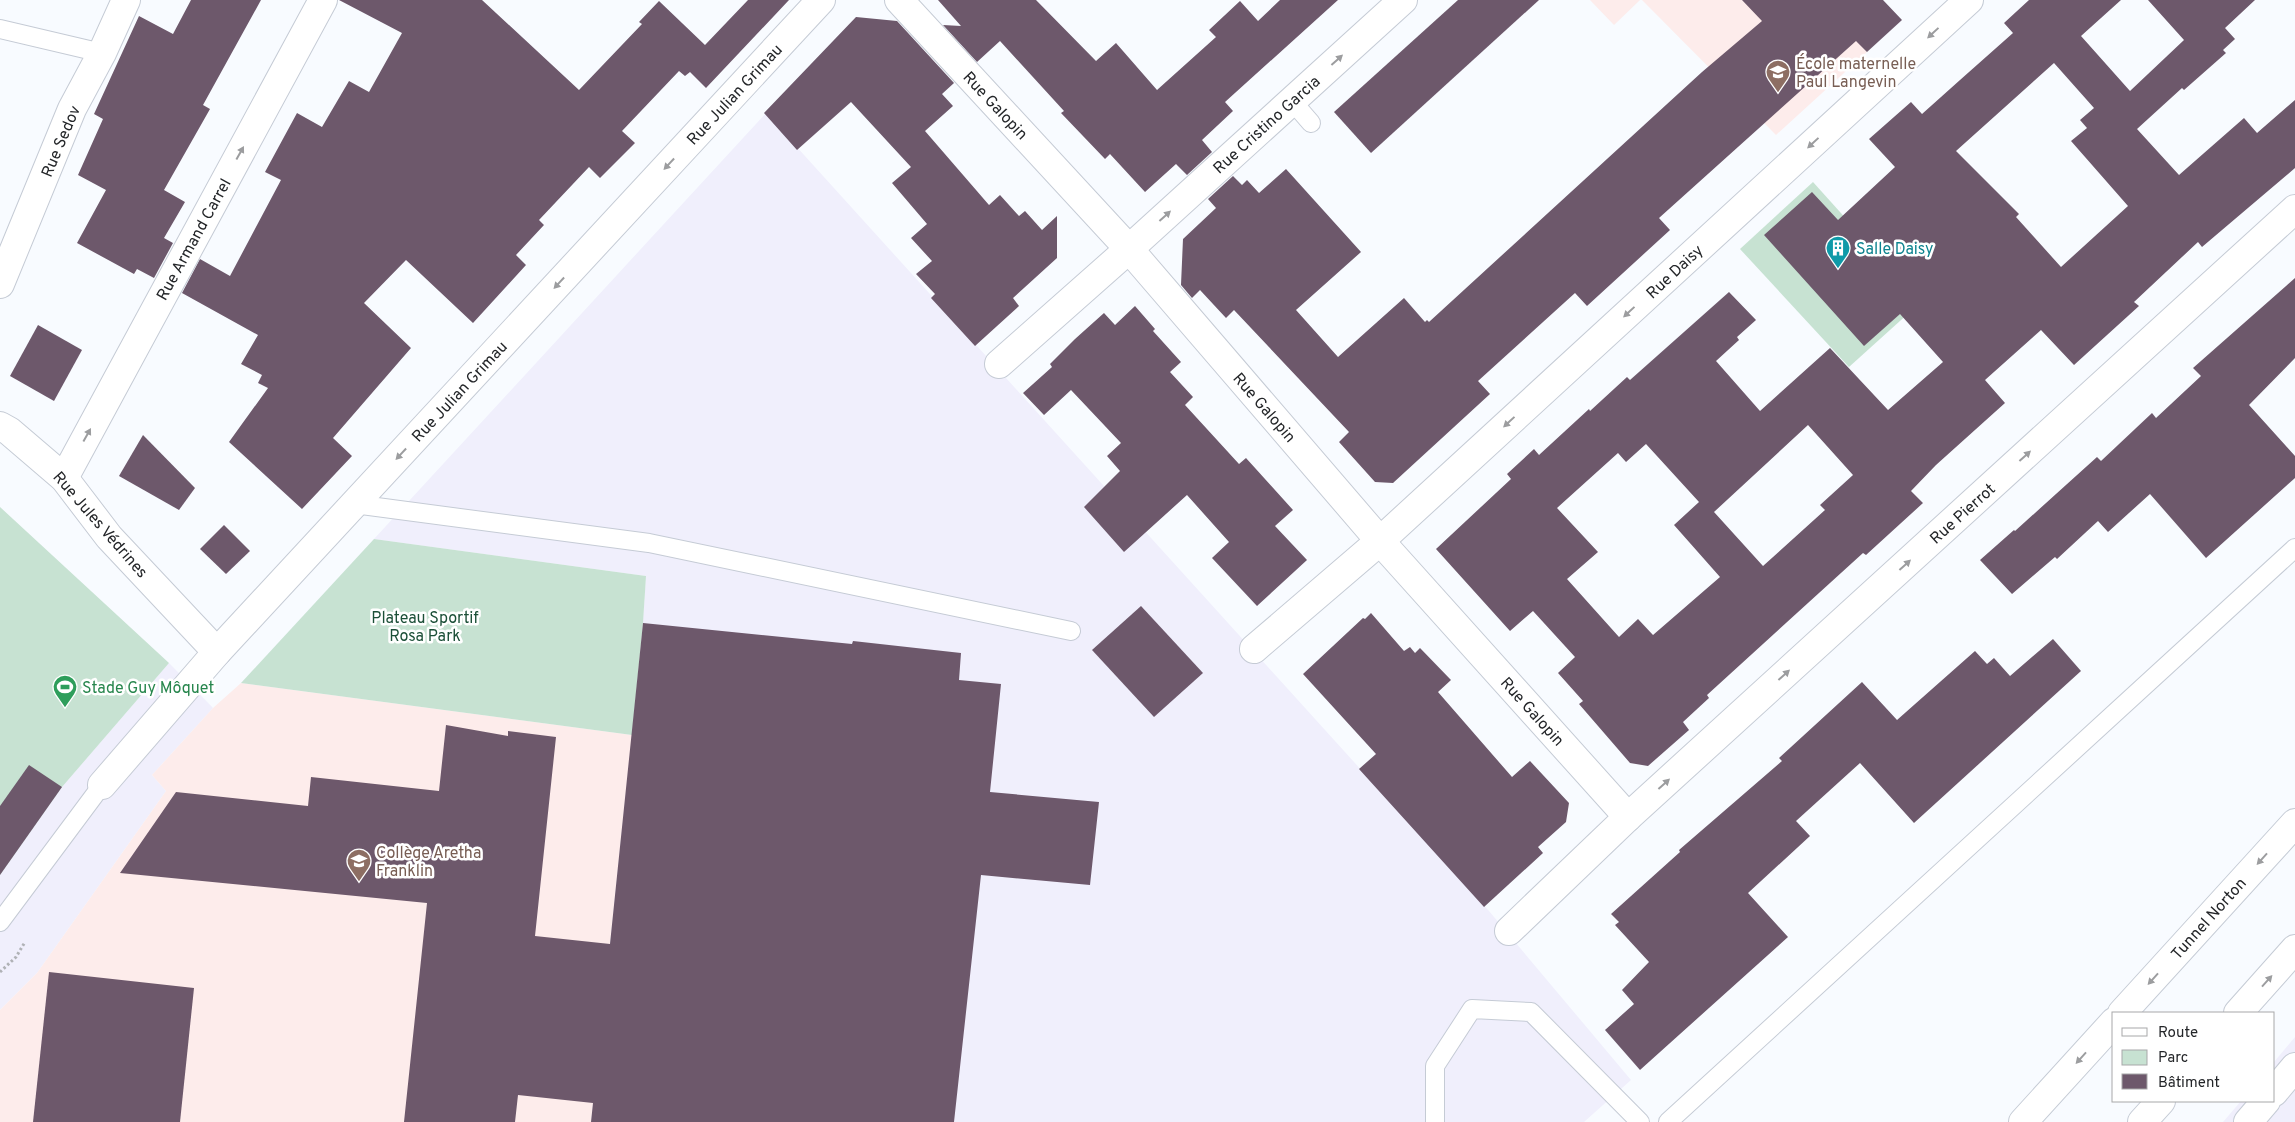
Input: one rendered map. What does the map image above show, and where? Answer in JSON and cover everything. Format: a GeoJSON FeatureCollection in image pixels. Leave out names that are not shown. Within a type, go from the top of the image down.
{"type":"FeatureCollection","features":[{"type":"Feature","properties":{"kind":"main road","name":"Rue Sedov"},"geometry":{"type":"LineString","coordinates":[[0,284],[72,109],[102,53],[126,0]]}},
{"type":"Feature","properties":{"kind":"main road","name":"Rue Armand Carrel"},"geometry":{"type":"LineString","coordinates":[[64,478],[323,0]]}},
{"type":"Feature","properties":{"kind":"main road","name":"Rue Julian Grimau"},"geometry":{"type":"LineString","coordinates":[[102,786],[217,652],[821,0]]}},
{"type":"Feature","properties":{"kind":"main road","name":"Rue Galopin"},"geometry":{"type":"LineString","coordinates":[[899,0],[1129,249],[1380,541],[1628,817]]}},
{"type":"Feature","properties":{"kind":"main road","name":"Rue Cristino Garcia"},"geometry":{"type":"LineString","coordinates":[[998,364],[1129,249],[1403,0]]}},
{"type":"Feature","properties":{"kind":"main road","name":"Rue Daisy"},"geometry":{"type":"LineString","coordinates":[[1254,649],[1380,541],[1969,0]]}},
{"type":"Feature","properties":{"kind":"main road","name":"Rue Pierrot"},"geometry":{"type":"LineString","coordinates":[[1509,931],[1628,817],[2295,209]]}},
{"type":"Feature","properties":{"kind":"main road","name":"Rue Jules Védrines"},"geometry":{"type":"LineString","coordinates":[[0,426],[9,431],[64,478],[108,537],[217,652]]}},
{"type":"Feature","properties":{"kind":"main road","name":"Tunnel Norton"},"geometry":{"type":"LineString","coordinates":[[2123,1012],[2295,822]]}},
{"type":"Feature","properties":{"kind":"main road"},"geometry":{"type":"LineString","coordinates":[[2239,1012],[2295,949]]}},
{"type":"Feature","properties":{"kind":"main road"},"geometry":{"type":"LineString","coordinates":[[2023,1122],[2112,1024]]}},
{"type":"Feature","properties":{"kind":"main road"},"geometry":{"type":"LineString","coordinates":[[2275,1091],[2295,1067]]}},
{"type":"Feature","properties":{"kind":"main road"},"geometry":{"type":"LineString","coordinates":[[2142,1122],[2160,1102]]}},
{"type":"Feature","properties":{"kind":"main road"},"geometry":{"type":"LineString","coordinates":[[2248,1122],[2265,1102]]}},
{"type":"Feature","properties":{"kind":"lane"},"geometry":{"type":"LineString","coordinates":[[0,29],[102,53]]}},
{"type":"Feature","properties":{"kind":"lane"},"geometry":{"type":"LineString","coordinates":[[1292,101],[1311,123]]}},
{"type":"Feature","properties":{"kind":"lane"},"geometry":{"type":"LineString","coordinates":[[354,504],[649,543],[1071,631]]}},
{"type":"Feature","properties":{"kind":"lane"},"geometry":{"type":"LineString","coordinates":[[1668,1122],[2295,548]]}},
{"type":"Feature","properties":{"kind":"lane"},"geometry":{"type":"LineString","coordinates":[[0,922],[102,786]]}},
{"type":"Feature","properties":{"kind":"lane"},"geometry":{"type":"LineString","coordinates":[[1435,1122],[1435,1066],[1472,1009],[1531,1012],[1640,1122]]}},
{"type":"Feature","properties":{"kind":"path"},"geometry":{"type":"LineString","coordinates":[[0,972],[16,956]]}},
{"type":"Feature","properties":{"kind":"shaded area"},"geometry":{"type":"Polygon","coordinates":[[[1590,0],[1640,0],[1614,25],[1590,0]]]}},
{"type":"Feature","properties":{"kind":"shaded area","name":"École maternelle Paul Langevin"},"geometry":{"type":"Polygon","coordinates":[[[1642,0],[1820,0],[1867,52],[1776,135],[1642,0]]]}},
{"type":"Feature","properties":{"kind":"shaded area"},"geometry":{"type":"Polygon","coordinates":[[[766,113],[1489,911],[1631,1080],[1584,1122],[591,1122],[641,647],[646,576],[374,539],[766,113]]]}},
{"type":"Feature","properties":{"kind":"shaded area"},"geometry":{"type":"Polygon","coordinates":[[[169,663],[213,708],[152,775],[166,791],[37,973],[0,1010],[0,875],[62,787],[169,663]]]}},
{"type":"Feature","properties":{"kind":"shaded area","name":"Collège Aretha Franklin"},"geometry":{"type":"Polygon","coordinates":[[[241,683],[632,735],[591,1122],[0,1122],[0,1010],[37,973],[166,791],[152,775],[213,708],[241,683]]]}},
{"type":"Feature","properties":{"kind":"shaded area"},"geometry":{"type":"Polygon","coordinates":[[[2295,1037],[2295,1122],[2223,1122],[2240,1102],[2275,1102],[2275,1061],[2295,1037]]]}},
{"type":"Feature","properties":{"kind":"green space","name":"Salle Daisy"},"geometry":{"type":"Polygon","coordinates":[[[1813,182],[1921,302],[1849,367],[1740,249],[1813,182]]]}},
{"type":"Feature","properties":{"kind":"green space","name":"Stade Guy Môquet"},"geometry":{"type":"Polygon","coordinates":[[[0,507],[169,663],[62,787],[0,875],[0,507]]]}},
{"type":"Feature","properties":{"kind":"green space","name":"Plateau Sportif Rosa Park"},"geometry":{"type":"Polygon","coordinates":[[[374,539],[646,576],[632,735],[241,683],[374,539]]]}},
{"type":"Feature","properties":{"kind":"building"},"geometry":{"type":"Polygon","coordinates":[[[191,0],[261,0],[203,105],[210,109],[164,190],[185,202],[164,238],[173,243],[154,278],[137,269],[134,274],[77,243],[106,190],[78,175],[103,119],[94,114],[139,16],[173,34],[191,0]]]}},
{"type":"Feature","properties":{"kind":"building"},"geometry":{"type":"Polygon","coordinates":[[[339,0],[482,0],[579,90],[642,24],[639,22],[659,1],[705,45],[748,0],[789,0],[706,88],[690,72],[685,76],[679,71],[622,131],[635,143],[600,178],[589,167],[539,220],[544,225],[516,255],[526,265],[473,323],[406,260],[364,303],[411,348],[333,438],[352,456],[302,509],[229,442],[268,388],[258,383],[262,375],[241,364],[258,335],[182,293],[200,259],[230,276],[281,180],[265,172],[297,113],[322,127],[349,81],[369,92],[402,33],[339,0]]]}},
{"type":"Feature","properties":{"kind":"building"},"geometry":{"type":"Polygon","coordinates":[[[938,0],[1036,0],[1096,61],[1116,43],[1157,90],[1216,37],[1209,30],[1240,1],[1258,21],[1280,0],[1338,0],[1225,102],[1233,111],[1202,140],[1212,152],[1187,175],[1176,164],[1145,192],[1110,154],[1105,159],[1061,113],[1064,111],[1000,41],[977,62],[943,25],[961,26],[938,0]]]}},
{"type":"Feature","properties":{"kind":"building"},"geometry":{"type":"Polygon","coordinates":[[[1458,0],[1539,0],[1371,153],[1334,112],[1458,0]]]}},
{"type":"Feature","properties":{"kind":"building"},"geometry":{"type":"Polygon","coordinates":[[[1742,0],[1883,0],[1902,20],[1867,52],[1856,41],[1659,218],[1670,230],[1587,306],[1575,293],[1478,381],[1490,394],[1393,483],[1375,482],[1339,442],[1349,432],[1234,310],[1226,318],[1200,290],[1192,298],[1181,285],[1183,239],[1216,208],[1208,199],[1233,176],[1242,185],[1247,180],[1259,193],[1286,169],[1361,252],[1296,310],[1338,357],[1404,298],[1425,322],[1427,320],[1429,322],[1702,72],[1762,21],[1742,0]]]}},
{"type":"Feature","properties":{"kind":"building"},"geometry":{"type":"Polygon","coordinates":[[[2029,0],[2121,0],[2081,36],[2130,91],[2184,40],[2148,0],[2255,0],[2225,28],[2235,39],[2223,50],[2226,53],[2184,90],[2182,88],[2137,129],[2179,175],[2244,118],[2257,133],[2295,100],[2295,168],[2202,247],[2198,242],[2134,302],[2139,306],[2074,365],[2041,330],[1985,380],[2005,403],[1936,465],[1911,491],[1923,503],[1866,555],[1863,553],[1707,695],[1709,698],[1683,722],[1689,730],[1648,766],[1630,763],[1579,704],[1583,701],[1558,673],[1575,657],[1533,611],[1510,631],[1436,549],[1511,479],[1507,474],[1534,449],[1539,455],[1589,409],[1590,411],[1627,377],[1630,380],[1729,292],[1756,320],[1737,337],[1739,340],[1716,361],[1760,411],[1830,348],[1888,410],[1943,362],[1900,314],[1864,346],[1764,235],[1812,192],[1838,220],[1895,167],[1869,139],[1911,102],[1922,114],[2013,33],[2004,23],[2029,0]],[[2054,63],[1956,151],[2019,214],[2016,217],[2061,267],[2128,206],[2071,141],[2087,128],[2080,120],[2094,108],[2054,63]],[[1808,425],[1714,512],[1763,566],[1825,510],[1820,505],[1853,475],[1808,425]],[[1646,444],[1626,462],[1618,453],[1557,508],[1598,552],[1567,579],[1619,637],[1638,619],[1653,635],[1720,577],[1674,525],[1699,502],[1646,444]]]}},
{"type":"Feature","properties":{"kind":"building"},"geometry":{"type":"Polygon","coordinates":[[[856,17],[897,21],[954,83],[942,94],[953,106],[925,131],[989,205],[1000,195],[1019,216],[1025,211],[1042,230],[1057,216],[1057,258],[1013,298],[1019,306],[975,346],[931,298],[935,294],[916,274],[932,261],[911,238],[927,224],[892,183],[911,167],[851,102],[797,150],[764,113],[856,17]]]}},
{"type":"Feature","properties":{"kind":"building"},"geometry":{"type":"Polygon","coordinates":[[[2295,278],[2295,358],[2249,405],[2295,456],[2295,478],[2206,558],[2150,494],[2108,532],[2098,521],[2057,559],[2055,557],[2012,594],[1980,560],[2097,457],[2101,461],[2152,413],[2156,418],[2201,376],[2193,368],[2295,278]]]}},
{"type":"Feature","properties":{"kind":"building"},"geometry":{"type":"Polygon","coordinates":[[[1135,306],[1155,329],[1153,331],[1181,362],[1170,372],[1193,397],[1185,405],[1239,464],[1246,458],[1293,510],[1275,526],[1307,560],[1257,606],[1212,558],[1229,542],[1187,495],[1124,552],[1084,507],[1120,471],[1107,456],[1121,443],[1071,390],[1044,415],[1023,393],[1052,367],[1050,364],[1075,339],[1104,313],[1115,325],[1135,306]]]}},
{"type":"Feature","properties":{"kind":"building"},"geometry":{"type":"Polygon","coordinates":[[[38,325],[82,350],[54,401],[10,376],[38,325]]]}},
{"type":"Feature","properties":{"kind":"building"},"geometry":{"type":"Polygon","coordinates":[[[143,435],[195,488],[179,510],[119,476],[143,435]]]}},
{"type":"Feature","properties":{"kind":"building"},"geometry":{"type":"Polygon","coordinates":[[[224,525],[250,551],[226,574],[200,549],[224,525]]]}},
{"type":"Feature","properties":{"kind":"building"},"geometry":{"type":"Polygon","coordinates":[[[1141,606],[1203,673],[1154,717],[1092,650],[1141,606]]]}},
{"type":"Feature","properties":{"kind":"building"},"geometry":{"type":"Polygon","coordinates":[[[1371,613],[1404,651],[1410,647],[1415,653],[1420,648],[1451,680],[1438,692],[1512,777],[1530,761],[1569,803],[1566,822],[1538,847],[1543,853],[1484,907],[1359,769],[1376,754],[1303,674],[1363,618],[1365,619],[1371,613]]]}},
{"type":"Feature","properties":{"kind":"building"},"geometry":{"type":"Polygon","coordinates":[[[643,623],[852,644],[853,641],[961,653],[959,680],[1001,684],[990,792],[1099,802],[1090,885],[981,875],[954,1122],[591,1122],[593,1103],[518,1095],[515,1122],[404,1122],[427,903],[120,873],[176,792],[308,806],[311,777],[439,791],[446,725],[508,736],[508,731],[556,737],[535,936],[610,944],[643,623]]]}},
{"type":"Feature","properties":{"kind":"building"},"geometry":{"type":"Polygon","coordinates":[[[2053,639],[2081,671],[1914,823],[1860,763],[1796,821],[1810,836],[1748,893],[1788,937],[1640,1070],[1605,1030],[1634,1004],[1622,990],[1649,962],[1615,925],[1619,922],[1611,914],[1680,852],[1679,850],[1782,761],[1779,758],[1862,682],[1897,720],[1975,651],[1987,664],[1994,658],[2010,676],[2053,639]]]}},
{"type":"Feature","properties":{"kind":"building"},"geometry":{"type":"Polygon","coordinates":[[[29,765],[62,787],[0,875],[0,806],[29,765]]]}},
{"type":"Feature","properties":{"kind":"building"},"geometry":{"type":"Polygon","coordinates":[[[49,972],[194,988],[180,1122],[33,1122],[49,972]]]}},
{"type":"Feature","properties":{"kind":"place","name":"École maternelle Paul Langevin"},"geometry":{"type":"Point","coordinates":[1778,93]}},
{"type":"Feature","properties":{"kind":"place","name":"Salle Daisy"},"geometry":{"type":"Point","coordinates":[1838,269]}},
{"type":"Feature","properties":{"kind":"place","name":"Stade Guy Môquet"},"geometry":{"type":"Point","coordinates":[65,708]}},
{"type":"Feature","properties":{"kind":"place","name":"Collège Aretha Franklin"},"geometry":{"type":"Point","coordinates":[359,882]}}]}
